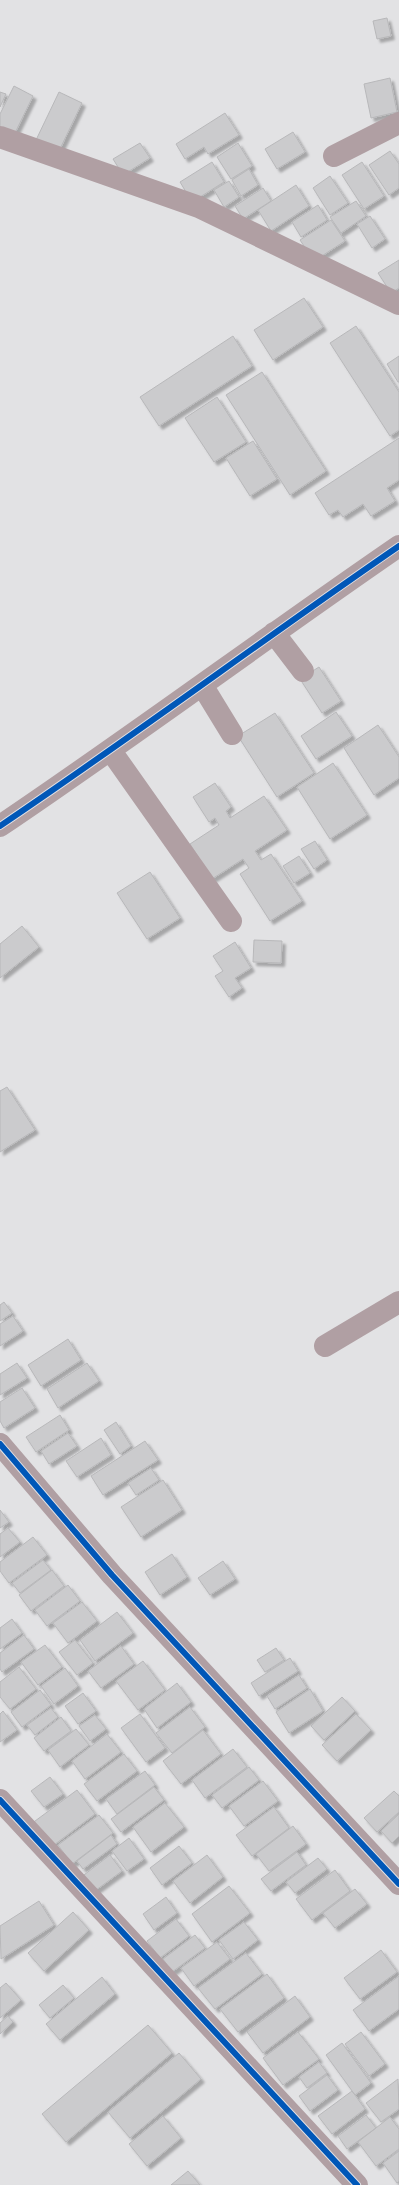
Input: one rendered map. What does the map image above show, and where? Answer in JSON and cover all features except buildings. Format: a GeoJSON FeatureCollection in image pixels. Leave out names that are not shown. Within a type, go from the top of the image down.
{"type":"FeatureCollection","features":[{"type":"Feature","properties":{"kind":"street"},"geometry":{"type":"LineString","coordinates":[[334,156],[399,123]]}},
{"type":"Feature","properties":{"kind":"street"},"geometry":{"type":"LineString","coordinates":[[0,137],[199,207],[399,304]]}},
{"type":"Feature","properties":{"kind":"street"},"geometry":{"type":"LineString","coordinates":[[0,826],[111,751],[274,632],[399,546]]}},
{"type":"Feature","properties":{"kind":"street"},"geometry":{"type":"LineString","coordinates":[[274,632],[303,671]]}},
{"type":"Feature","properties":{"kind":"street"},"geometry":{"type":"LineString","coordinates":[[202,685],[232,734]]}},
{"type":"Feature","properties":{"kind":"street"},"geometry":{"type":"LineString","coordinates":[[111,751],[231,921]]}},
{"type":"Feature","properties":{"kind":"street"},"geometry":{"type":"LineString","coordinates":[[325,1346],[399,1302]]}},
{"type":"Feature","properties":{"kind":"street"},"geometry":{"type":"LineString","coordinates":[[0,1444],[112,1575],[399,1884]]}},
{"type":"Feature","properties":{"kind":"street"},"geometry":{"type":"LineString","coordinates":[[0,1800],[357,2185]]}},
{"type":"Feature","properties":{"kind":"cycle path"},"geometry":{"type":"LineString","coordinates":[[0,826],[399,546]]}},
{"type":"Feature","properties":{"kind":"cycle path"},"geometry":{"type":"LineString","coordinates":[[0,1444],[112,1575],[399,1884]]}},
{"type":"Feature","properties":{"kind":"cycle path"},"geometry":{"type":"LineString","coordinates":[[0,1800],[357,2185]]}}]}
